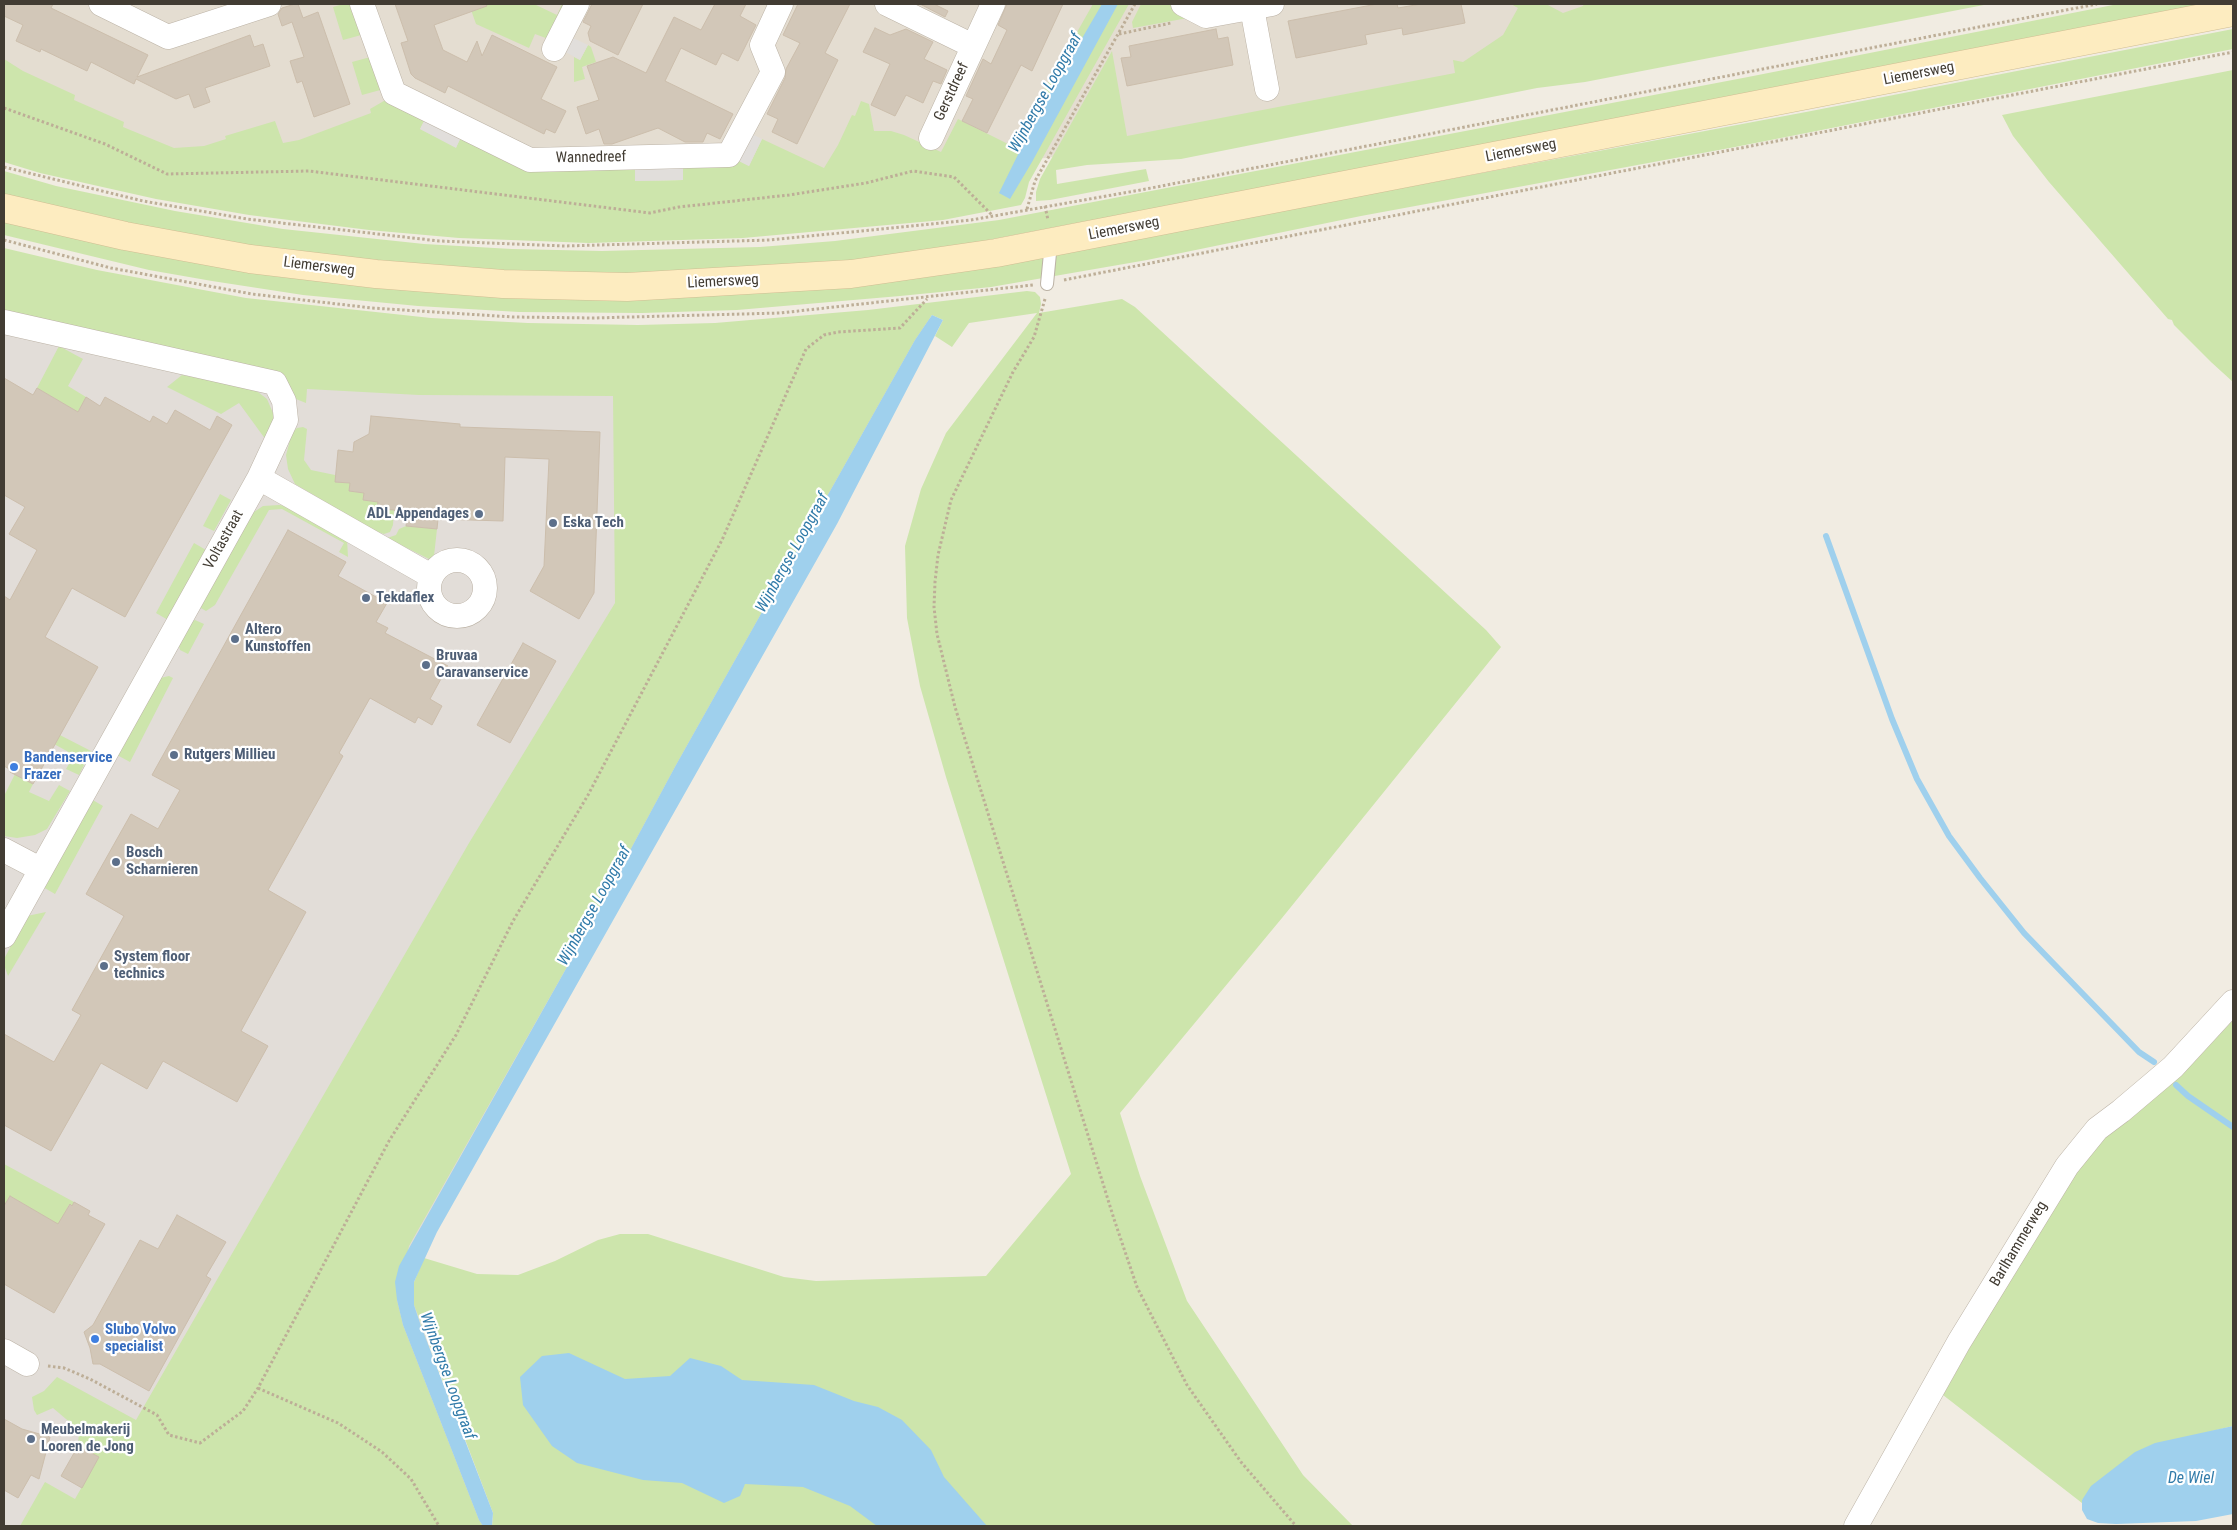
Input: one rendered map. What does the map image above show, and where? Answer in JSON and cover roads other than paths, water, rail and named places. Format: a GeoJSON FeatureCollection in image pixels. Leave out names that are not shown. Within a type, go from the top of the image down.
{"type":"FeatureCollection","features":[{"type":"Feature","properties":{"kind":"main road","name":"Liemersweg"},"geometry":{"type":"LineString","coordinates":[[4,208],[125,236],[250,259],[376,274],[503,284],[627,287],[842,274],[996,253],[1051,243],[2233,12]]}},
{"type":"Feature","properties":{"kind":"street"},"geometry":{"type":"LineString","coordinates":[[101,4],[168,37],[269,4]]}},
{"type":"Feature","properties":{"kind":"street","name":"Wannedreef"},"geometry":{"type":"LineString","coordinates":[[362,4],[394,92],[530,160],[729,155],[773,72],[762,45],[781,4]]}},
{"type":"Feature","properties":{"kind":"street"},"geometry":{"type":"LineString","coordinates":[[554,49],[577,4]]}},
{"type":"Feature","properties":{"kind":"street","name":"Gerstdreef"},"geometry":{"type":"LineString","coordinates":[[887,4],[973,46]]}},
{"type":"Feature","properties":{"kind":"street","name":"Gerstdreef"},"geometry":{"type":"LineString","coordinates":[[931,138],[993,4]]}},
{"type":"Feature","properties":{"kind":"street"},"geometry":{"type":"LineString","coordinates":[[1183,4],[1206,16],[1262,6],[1268,89]]}},
{"type":"Feature","properties":{"kind":"street","name":"Voltastraat"},"geometry":{"type":"LineString","coordinates":[[4,322],[276,382],[284,401],[286,420],[259,478],[4,936]]}},
{"type":"Feature","properties":{"kind":"street"},"geometry":{"type":"LineString","coordinates":[[259,478],[431,576]]}},
{"type":"Feature","properties":{"kind":"street"},"geometry":{"type":"LineString","coordinates":[[4,850],[40,869]]}},
{"type":"Feature","properties":{"kind":"street","name":"Barlhammerweg"},"geometry":{"type":"LineString","coordinates":[[1856,1526],[1959,1342],[2066,1166],[2097,1128],[2121,1111],[2173,1067],[2233,1002]]}},
{"type":"Feature","properties":{"kind":"street"},"geometry":{"type":"LineString","coordinates":[[4,1351],[27,1364]]}},
{"type":"Feature","properties":{"kind":"lane"},"geometry":{"type":"LineString","coordinates":[[1047,284],[1051,243]]}},
{"type":"Feature","properties":{"kind":"water"},"geometry":{"type":"Polygon","coordinates":[[[1102,4],[1118,4],[1010,199],[999,193],[1039,112],[1102,4]]]}},
{"type":"Feature","properties":{"kind":"water"},"geometry":{"type":"Polygon","coordinates":[[[932,315],[943,320],[837,524],[437,1232],[414,1282],[414,1305],[421,1326],[493,1513],[492,1526],[483,1526],[403,1325],[395,1282],[399,1266],[576,951],[676,765],[915,340],[932,315]]]}},
{"type":"Feature","properties":{"kind":"water"},"geometry":{"type":"Polygon","coordinates":[[[569,1353],[625,1379],[670,1376],[690,1358],[721,1366],[742,1380],[814,1385],[854,1401],[878,1407],[902,1420],[931,1450],[944,1477],[987,1526],[877,1526],[850,1506],[803,1487],[745,1484],[740,1496],[724,1503],[682,1483],[643,1480],[577,1463],[552,1446],[523,1405],[520,1377],[542,1356],[569,1353]]]}},
{"type":"Feature","properties":{"kind":"water","name":"De Wiel"},"geometry":{"type":"Polygon","coordinates":[[[2233,1426],[2233,1514],[2196,1521],[2116,1524],[2098,1523],[2087,1519],[2082,1510],[2082,1500],[2091,1486],[2135,1452],[2155,1443],[2233,1426]]]}},
{"type":"Feature","properties":{"kind":"waterway"},"geometry":{"type":"LineString","coordinates":[[1826,536],[1892,719],[1917,779],[1949,836],[2024,933],[2139,1052],[2154,1062]]}},
{"type":"Feature","properties":{"kind":"waterway"},"geometry":{"type":"LineString","coordinates":[[2176,1085],[2188,1096],[2233,1127]]}},
{"type":"Feature","properties":{"kind":"place","name":"ADL Appendages"},"geometry":{"type":"Point","coordinates":[479,514]}},
{"type":"Feature","properties":{"kind":"place","name":"Eska Tech"},"geometry":{"type":"Point","coordinates":[553,523]}},
{"type":"Feature","properties":{"kind":"place","name":"Tekdaflex"},"geometry":{"type":"Point","coordinates":[366,598]}},
{"type":"Feature","properties":{"kind":"place","name":"Altero Kunstoffen"},"geometry":{"type":"Point","coordinates":[235,639]}},
{"type":"Feature","properties":{"kind":"place","name":"Bruvaa Caravanservice"},"geometry":{"type":"Point","coordinates":[426,665]}},
{"type":"Feature","properties":{"kind":"place","name":"Rutgers Millieu"},"geometry":{"type":"Point","coordinates":[174,755]}},
{"type":"Feature","properties":{"kind":"place","name":"Bandenservice Frazer"},"geometry":{"type":"Point","coordinates":[14,767]}},
{"type":"Feature","properties":{"kind":"place","name":"Bosch Scharnieren"},"geometry":{"type":"Point","coordinates":[116,862]}},
{"type":"Feature","properties":{"kind":"place","name":"System floor technics"},"geometry":{"type":"Point","coordinates":[104,966]}},
{"type":"Feature","properties":{"kind":"place","name":"Slubo Volvo specialist"},"geometry":{"type":"Point","coordinates":[95,1339]}},
{"type":"Feature","properties":{"kind":"place","name":"Meubelmakerij Looren de Jong"},"geometry":{"type":"Point","coordinates":[31,1439]}},
{"type":"Feature","properties":{"kind":"water label","name":"Wijnbergse Loopgraaf"},"geometry":{"type":"Point","coordinates":[1046,93]}},
{"type":"Feature","properties":{"kind":"water label","name":"Wijnbergse Loopgraaf"},"geometry":{"type":"Point","coordinates":[793,553]}},
{"type":"Feature","properties":{"kind":"water label","name":"Wijnbergse Loopgraaf"},"geometry":{"type":"Point","coordinates":[595,906]}},
{"type":"Feature","properties":{"kind":"water label","name":"Wijnbergse Loopgraaf"},"geometry":{"type":"Point","coordinates":[447,1376]}}]}
